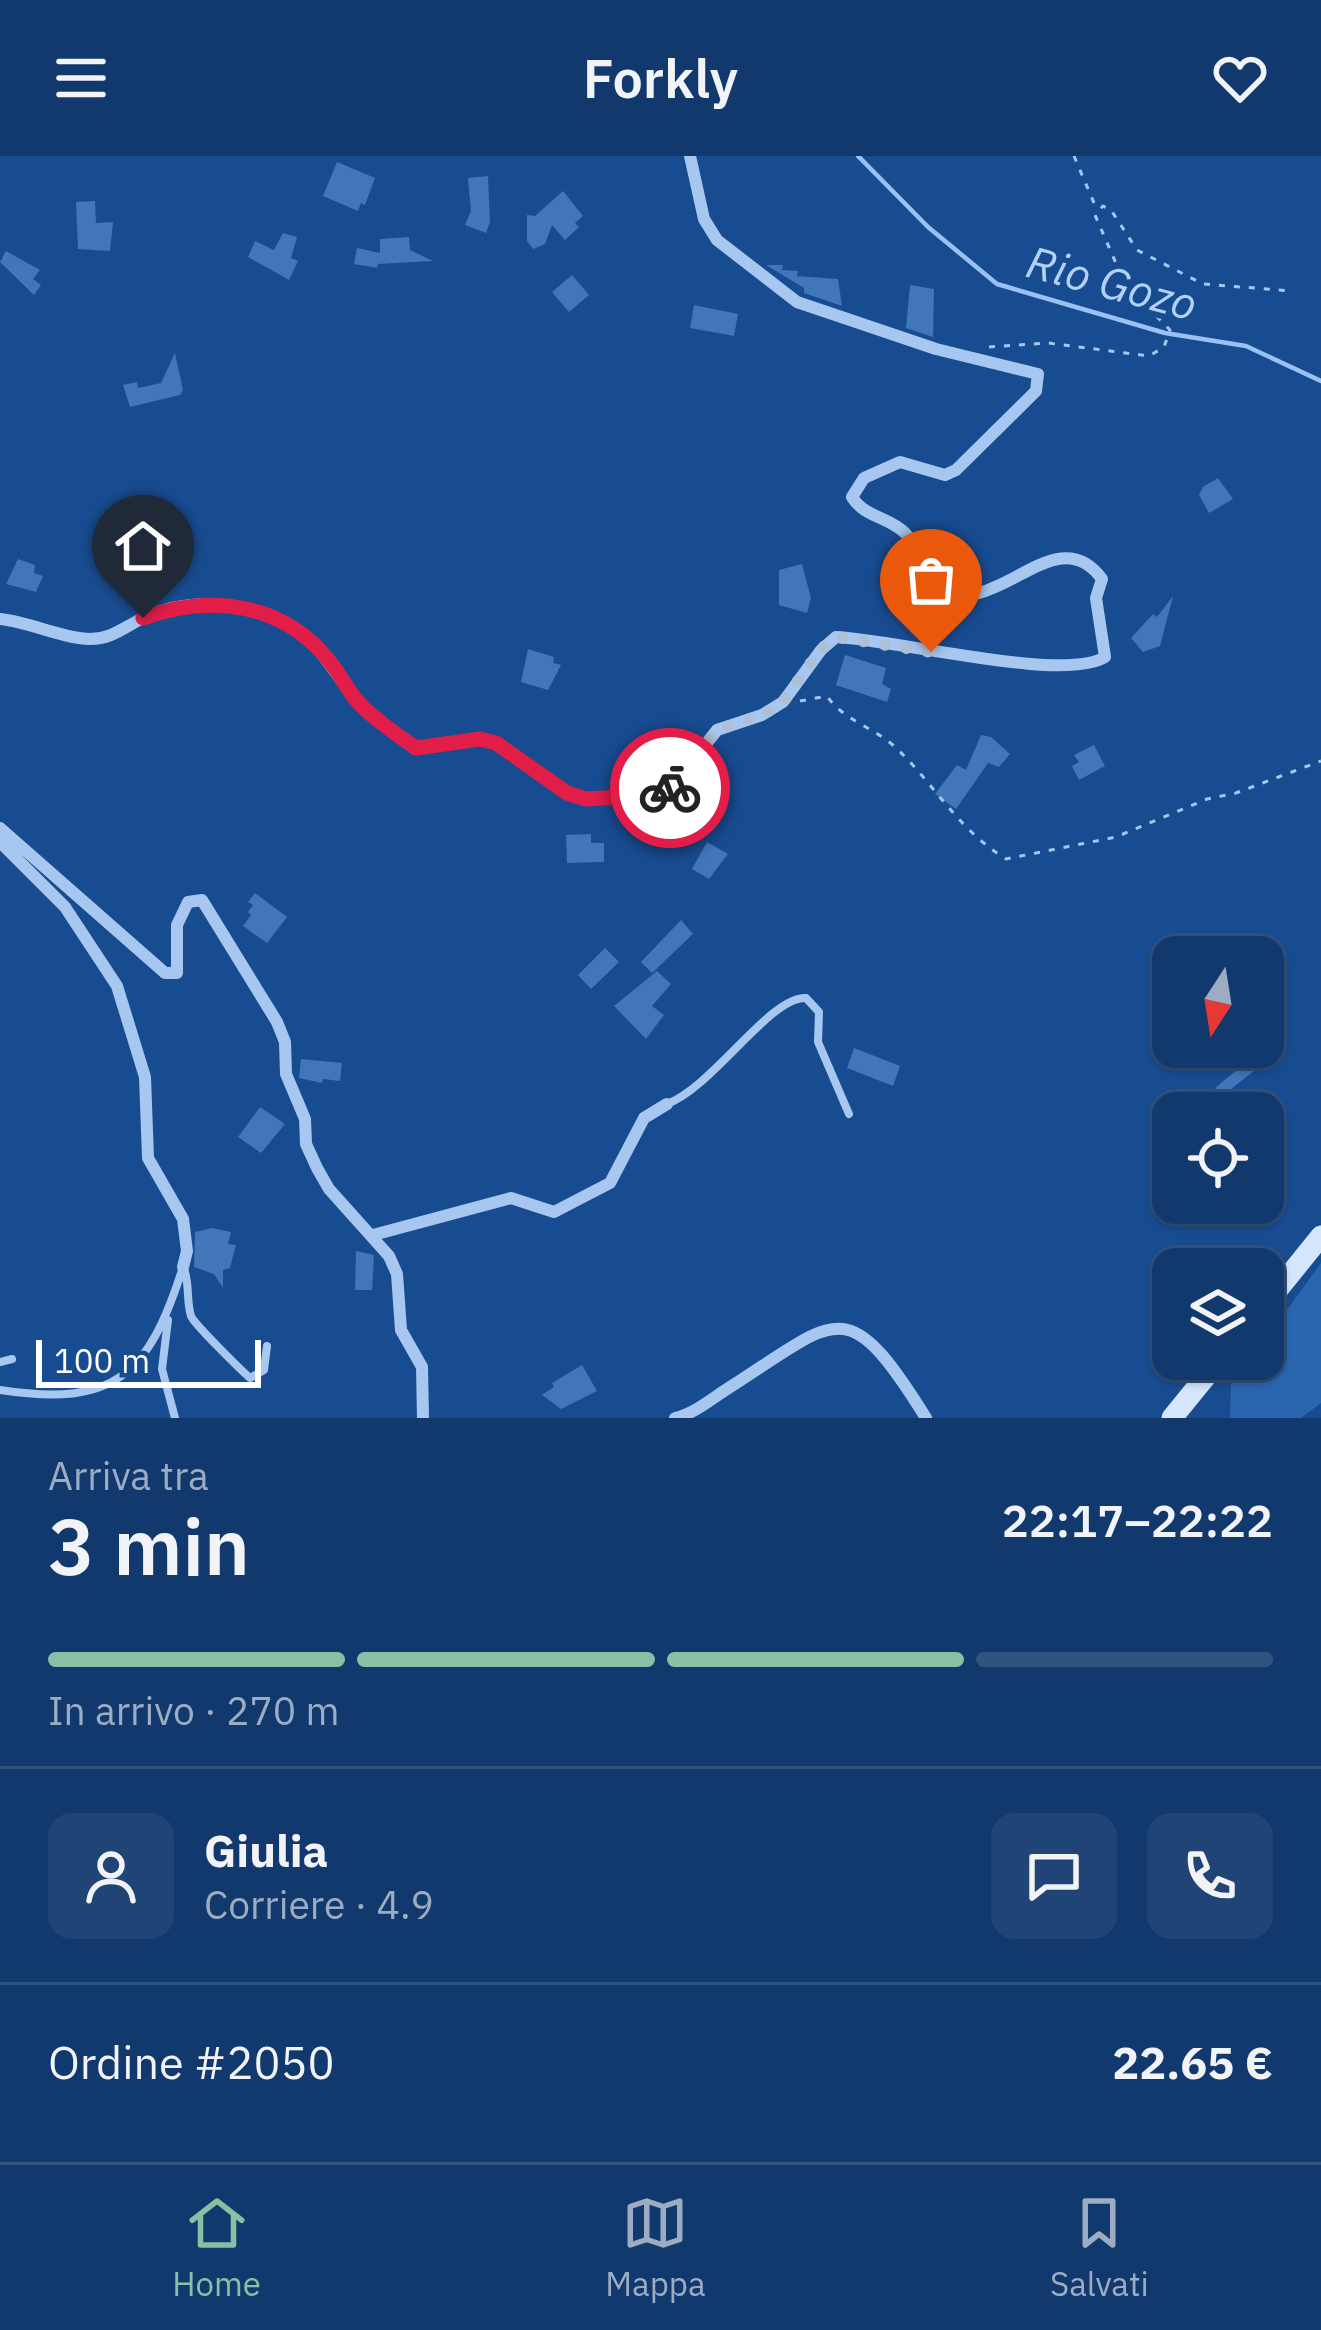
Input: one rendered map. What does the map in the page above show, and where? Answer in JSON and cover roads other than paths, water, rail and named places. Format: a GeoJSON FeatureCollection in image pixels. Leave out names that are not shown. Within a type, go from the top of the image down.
{"type":"FeatureCollection","features":[{"type":"Feature","properties":{"kind":"main road"},"geometry":{"type":"LineString","coordinates":[[1284,1282],[1321,1236]]}},
{"type":"Feature","properties":{"kind":"main road"},"geometry":{"type":"LineString","coordinates":[[1172,1418],[1203,1380]]}},
{"type":"Feature","properties":{"kind":"street"},"geometry":{"type":"LineString","coordinates":[[0,619],[87,639],[112,637],[176,606],[240,605],[269,612],[303,634],[329,660],[357,700],[416,748],[480,739],[496,743],[567,793],[586,799],[657,795],[672,787],[717,730],[762,715],[783,702],[820,650],[836,637],[931,652],[1094,664],[1105,657],[1096,598],[1102,580],[1092,566],[1065,557],[1040,561],[1003,585],[956,593],[937,585],[904,532],[861,511],[852,497],[864,478],[900,462],[945,475],[956,470],[1036,391],[1038,374],[937,349],[796,302],[717,240],[704,219],[691,156]]}},
{"type":"Feature","properties":{"kind":"street"},"geometry":{"type":"LineString","coordinates":[[0,828],[165,974],[177,973],[177,925],[188,902],[202,900],[277,1022],[285,1042],[286,1074],[305,1118],[307,1144],[317,1168],[329,1189],[374,1235],[397,1274],[400,1330],[422,1367],[424,1418]]}},
{"type":"Feature","properties":{"kind":"street"},"geometry":{"type":"LineString","coordinates":[[0,842],[65,908],[118,986],[145,1077],[148,1157],[169,1190],[186,1233],[183,1267]]}},
{"type":"Feature","properties":{"kind":"street"},"geometry":{"type":"LineString","coordinates":[[374,1235],[511,1198],[554,1212],[610,1183],[644,1118],[668,1104]]}},
{"type":"Feature","properties":{"kind":"street"},"geometry":{"type":"LineString","coordinates":[[675,1418],[812,1333],[843,1328],[868,1336],[926,1418]]}},
{"type":"Feature","properties":{"kind":"lane"},"geometry":{"type":"LineString","coordinates":[[668,1104],[697,1088],[778,1006],[797,997],[814,1003],[819,1012],[818,1042],[849,1114]]}},
{"type":"Feature","properties":{"kind":"lane"},"geometry":{"type":"LineString","coordinates":[[175,1418],[162,1369],[168,1315],[183,1267]]}},
{"type":"Feature","properties":{"kind":"lane"},"geometry":{"type":"LineString","coordinates":[[183,1267],[194,1323],[250,1378],[264,1370],[267,1346]]}},
{"type":"Feature","properties":{"kind":"lane"},"geometry":{"type":"LineString","coordinates":[[0,1390],[49,1397],[87,1391],[121,1378],[140,1362],[168,1315]]}},
{"type":"Feature","properties":{"kind":"lane"},"geometry":{"type":"LineString","coordinates":[[0,1361],[13,1359]]}},
{"type":"Feature","properties":{"kind":"waterway","name":"Rio Gozo"},"geometry":{"type":"LineString","coordinates":[[858,156],[928,227],[997,284],[1165,333],[1246,346],[1321,381]]}}]}
